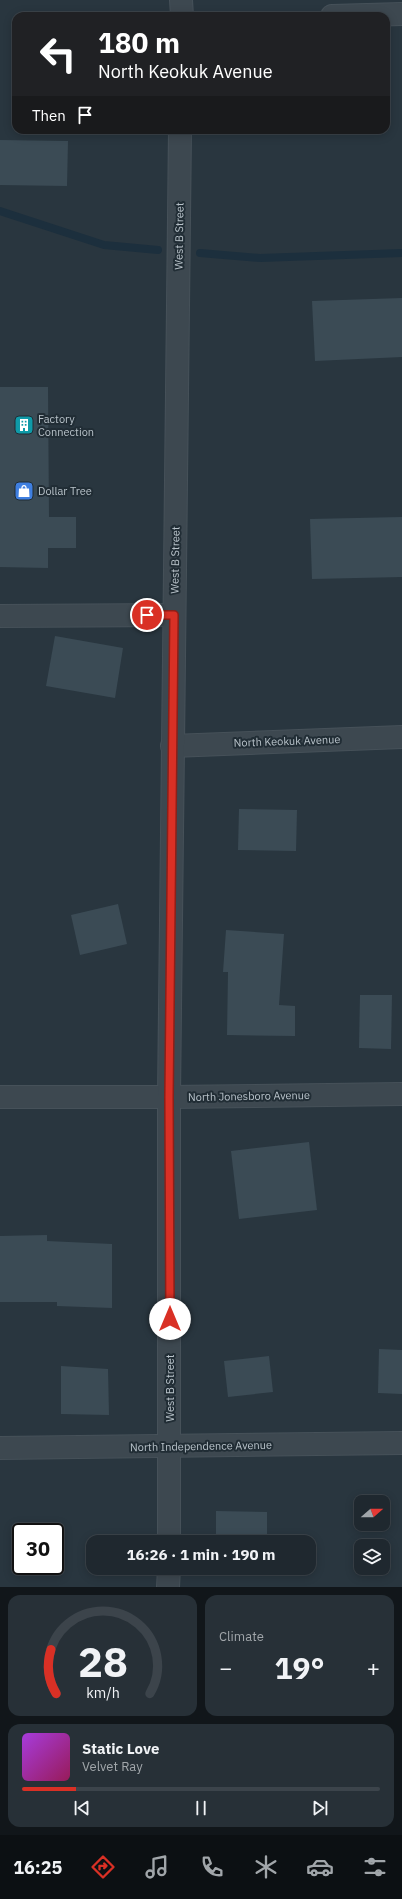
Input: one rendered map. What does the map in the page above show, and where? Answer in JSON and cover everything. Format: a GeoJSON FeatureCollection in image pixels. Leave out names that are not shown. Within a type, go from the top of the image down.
{"type":"FeatureCollection","features":[{"type":"Feature","properties":{"kind":"street"},"geometry":{"type":"LineString","coordinates":[[182,0],[182,12]]}},
{"type":"Feature","properties":{"kind":"street"},"geometry":{"type":"LineString","coordinates":[[390,14],[402,14]]}},
{"type":"Feature","properties":{"kind":"street","name":"West B Street"},"geometry":{"type":"LineString","coordinates":[[169,1535],[169,1097],[180,134]]}},
{"type":"Feature","properties":{"kind":"street"},"geometry":{"type":"LineString","coordinates":[[0,616],[174,615]]}},
{"type":"Feature","properties":{"kind":"street","name":"North Keokuk Avenue"},"geometry":{"type":"LineString","coordinates":[[172,746],[402,737]]}},
{"type":"Feature","properties":{"kind":"street","name":"North Jonesboro Avenue"},"geometry":{"type":"LineString","coordinates":[[0,1097],[169,1097],[402,1094]]}},
{"type":"Feature","properties":{"kind":"street","name":"North Independence Avenue"},"geometry":{"type":"LineString","coordinates":[[0,1448],[402,1443]]}},
{"type":"Feature","properties":{"kind":"street"},"geometry":{"type":"LineString","coordinates":[[168,1587],[169,1575]]}},
{"type":"Feature","properties":{"kind":"building"},"geometry":{"type":"Polygon","coordinates":[[[0,140],[68,141],[67,186],[0,185],[0,140]]]}},
{"type":"Feature","properties":{"kind":"building"},"geometry":{"type":"Polygon","coordinates":[[[402,298],[402,357],[315,361],[312,301],[402,298]]]}},
{"type":"Feature","properties":{"kind":"building","name":"Dollar Tree"},"geometry":{"type":"Polygon","coordinates":[[[0,387],[48,387],[49,517],[76,517],[76,548],[48,548],[48,568],[0,567],[0,387]]]}},
{"type":"Feature","properties":{"kind":"building"},"geometry":{"type":"Polygon","coordinates":[[[402,517],[402,577],[312,579],[310,519],[402,517]]]}},
{"type":"Feature","properties":{"kind":"building"},"geometry":{"type":"Polygon","coordinates":[[[55,636],[123,648],[115,698],[46,686],[55,636]]]}},
{"type":"Feature","properties":{"kind":"building"},"geometry":{"type":"Polygon","coordinates":[[[239,809],[297,810],[296,851],[238,850],[239,809]]]}},
{"type":"Feature","properties":{"kind":"building"},"geometry":{"type":"Polygon","coordinates":[[[118,904],[127,944],[80,955],[71,915],[118,904]]]}},
{"type":"Feature","properties":{"kind":"building"},"geometry":{"type":"Polygon","coordinates":[[[226,930],[284,934],[279,1005],[295,1006],[295,1036],[227,1035],[228,972],[223,972],[226,930]]]}},
{"type":"Feature","properties":{"kind":"building"},"geometry":{"type":"Polygon","coordinates":[[[360,995],[392,995],[391,1049],[359,1048],[360,995]]]}},
{"type":"Feature","properties":{"kind":"building"},"geometry":{"type":"Polygon","coordinates":[[[309,1142],[317,1210],[239,1219],[231,1151],[309,1142]]]}},
{"type":"Feature","properties":{"kind":"building"},"geometry":{"type":"Polygon","coordinates":[[[47,1235],[47,1241],[112,1244],[112,1308],[57,1306],[57,1302],[0,1302],[0,1236],[47,1235]]]}},
{"type":"Feature","properties":{"kind":"building"},"geometry":{"type":"Polygon","coordinates":[[[379,1349],[402,1350],[402,1394],[378,1393],[379,1349]]]}},
{"type":"Feature","properties":{"kind":"building"},"geometry":{"type":"Polygon","coordinates":[[[269,1356],[273,1392],[228,1397],[224,1361],[269,1356]]]}},
{"type":"Feature","properties":{"kind":"building"},"geometry":{"type":"Polygon","coordinates":[[[61,1366],[108,1369],[109,1415],[61,1414],[61,1366]]]}},
{"type":"Feature","properties":{"kind":"building"},"geometry":{"type":"Polygon","coordinates":[[[216,1511],[267,1512],[267,1535],[216,1535],[216,1511]]]}},
{"type":"Feature","properties":{"kind":"waterway"},"geometry":{"type":"LineString","coordinates":[[0,211],[104,245],[158,250]]}},
{"type":"Feature","properties":{"kind":"waterway"},"geometry":{"type":"LineString","coordinates":[[200,253],[260,258],[402,253]]}},
{"type":"Feature","properties":{"kind":"place","name":"Factory Connection"},"geometry":{"type":"Point","coordinates":[24,425]}},
{"type":"Feature","properties":{"kind":"place","name":"Dollar Tree"},"geometry":{"type":"Point","coordinates":[24,491]}},
{"type":"Feature","properties":{"kind":"route"},"geometry":{"type":"LineString","coordinates":[[147,615],[174,615],[169,1097],[170,1319]]}}]}
